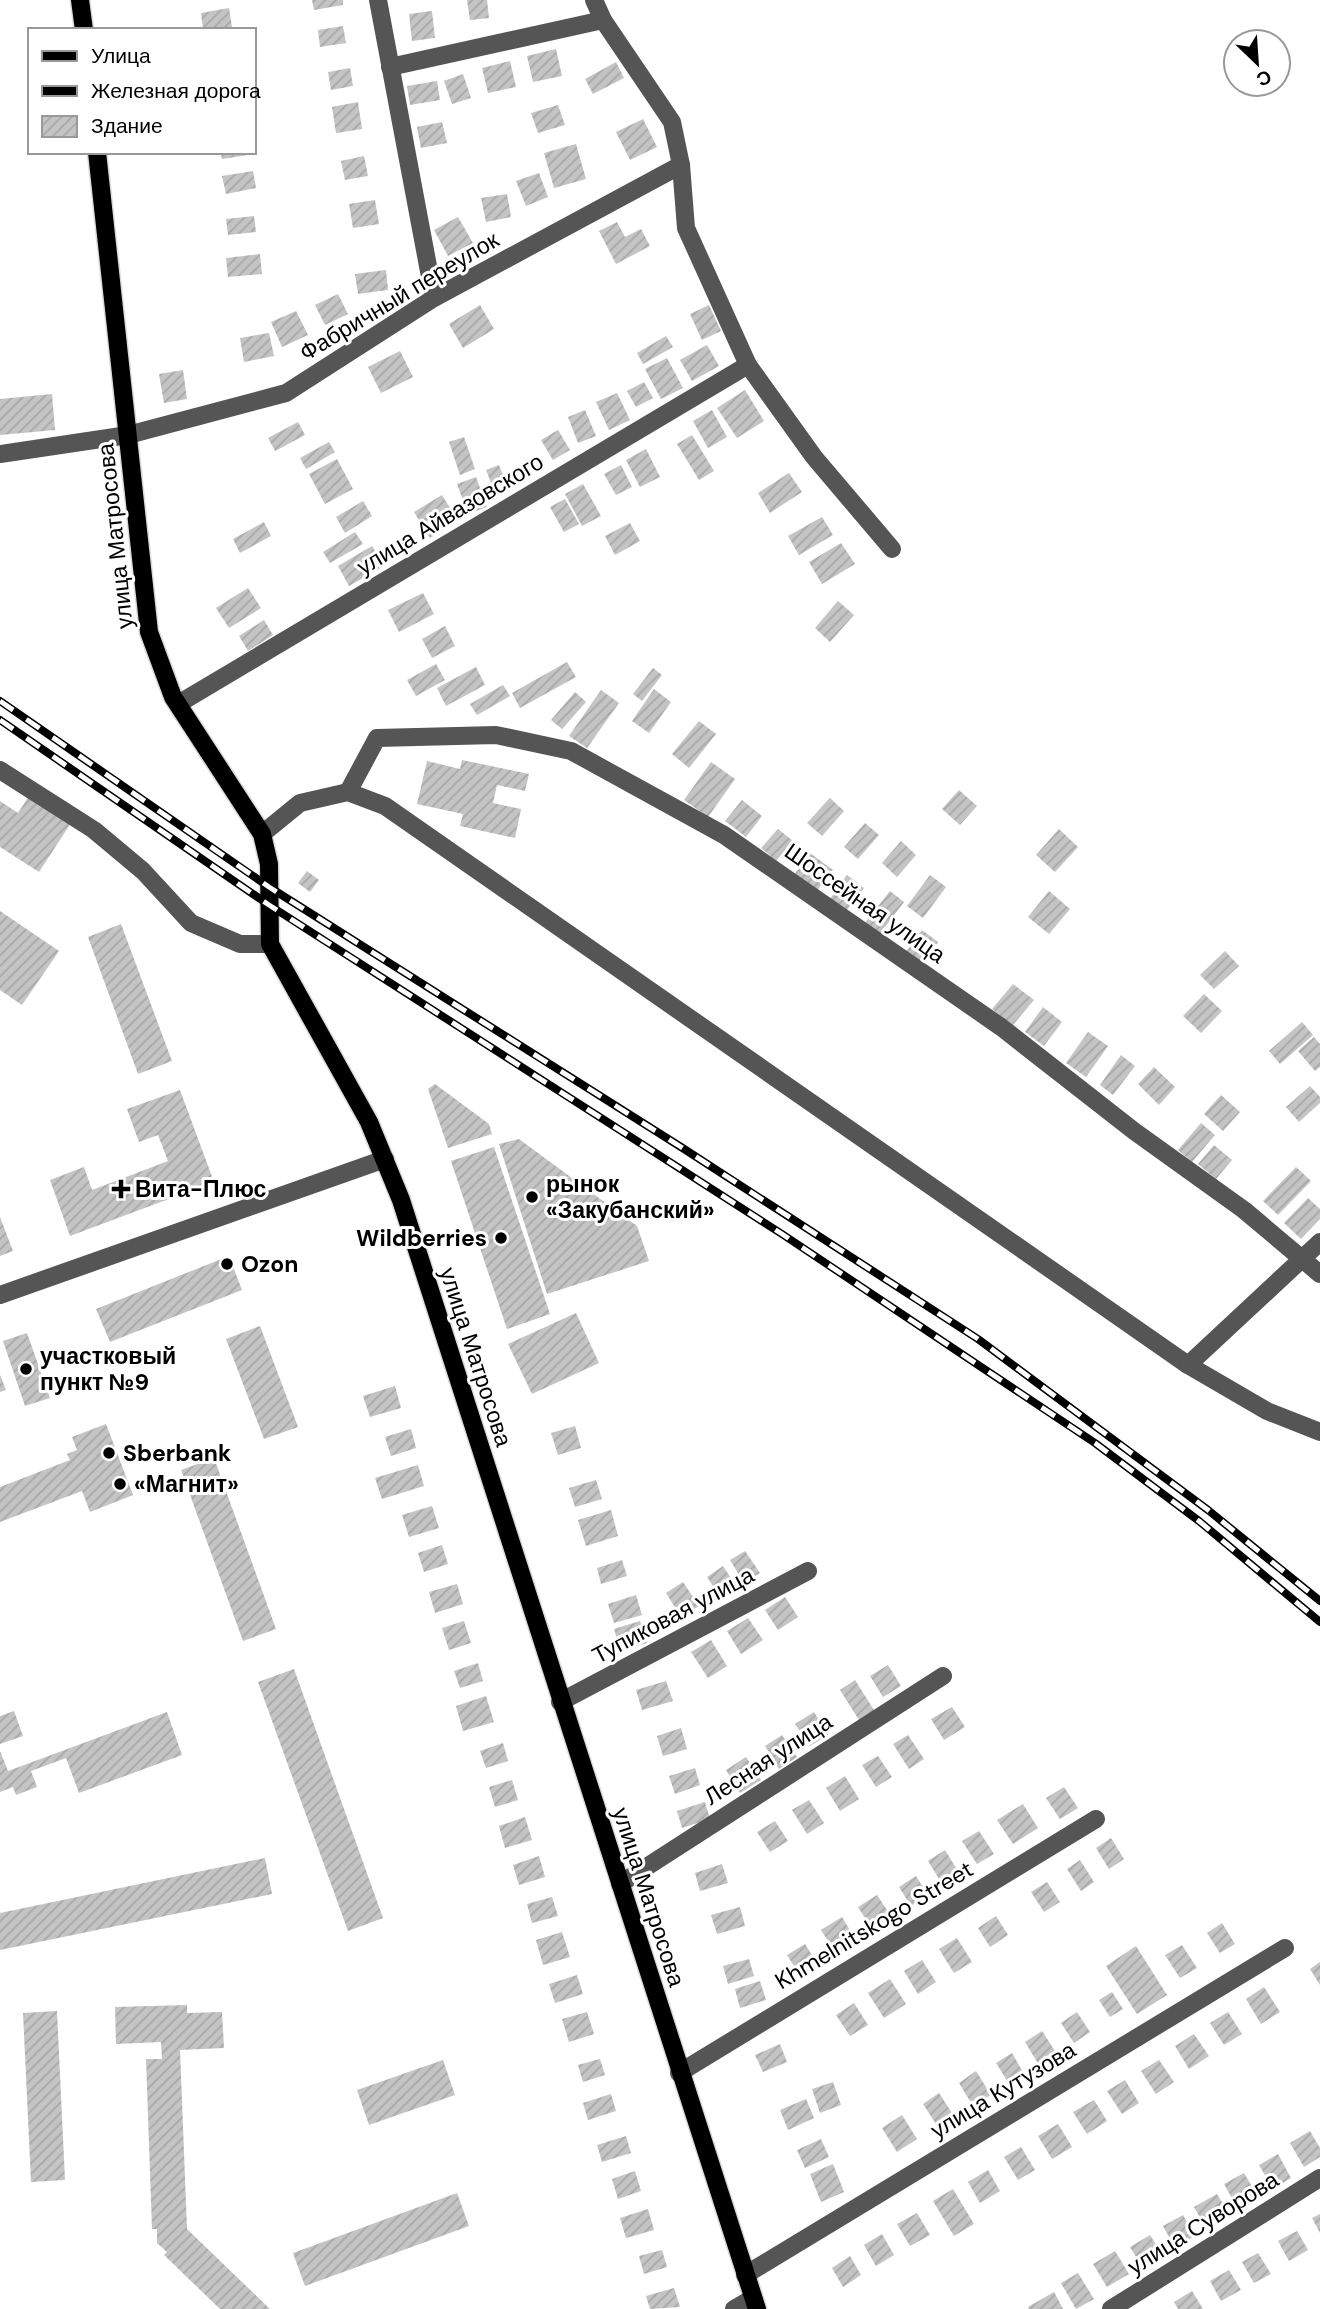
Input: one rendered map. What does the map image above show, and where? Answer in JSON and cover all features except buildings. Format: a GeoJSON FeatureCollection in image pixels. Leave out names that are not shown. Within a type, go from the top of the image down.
{"type":"FeatureCollection","features":[{"type":"Feature","properties":{"kind":"main road"},"geometry":{"type":"LineString","coordinates":[[80,0],[84,28]]}},
{"type":"Feature","properties":{"kind":"main road","name":"улица Матросова"},"geometry":{"type":"LineString","coordinates":[[97,154],[149,632],[178,704],[262,834],[269,864],[270,944],[369,1122],[385,1159],[755,2303]]}},
{"type":"Feature","properties":{"kind":"street"},"geometry":{"type":"LineString","coordinates":[[378,0],[434,298]]}},
{"type":"Feature","properties":{"kind":"street"},"geometry":{"type":"LineString","coordinates":[[594,0],[603,20],[672,122],[681,165],[686,228],[748,365],[814,457],[892,549]]}},
{"type":"Feature","properties":{"kind":"street"},"geometry":{"type":"LineString","coordinates":[[390,67],[603,20]]}},
{"type":"Feature","properties":{"kind":"street","name":"Фабричный переулок"},"geometry":{"type":"LineString","coordinates":[[0,454],[128,435],[286,393],[434,298],[681,165]]}},
{"type":"Feature","properties":{"kind":"street","name":"улица Айвазовского"},"geometry":{"type":"LineString","coordinates":[[178,704],[748,365]]}},
{"type":"Feature","properties":{"kind":"street","name":"Шоссейная улица"},"geometry":{"type":"LineString","coordinates":[[348,792],[377,737],[496,735],[571,751],[724,835],[968,1004],[1244,1210],[1320,1274]]}},
{"type":"Feature","properties":{"kind":"street"},"geometry":{"type":"LineString","coordinates":[[0,770],[94,830],[143,871],[191,923],[240,944],[270,944]]}},
{"type":"Feature","properties":{"kind":"street"},"geometry":{"type":"LineString","coordinates":[[262,834],[300,803],[348,792],[385,806],[1188,1365],[1268,1411],[1320,1432]]}},
{"type":"Feature","properties":{"kind":"street"},"geometry":{"type":"LineString","coordinates":[[0,1295],[385,1159]]}},
{"type":"Feature","properties":{"kind":"street"},"geometry":{"type":"LineString","coordinates":[[1188,1365],[1320,1242]]}},
{"type":"Feature","properties":{"kind":"street","name":"Тупиковая улица"},"geometry":{"type":"LineString","coordinates":[[560,1702],[808,1571]]}},
{"type":"Feature","properties":{"kind":"street","name":"Лесная улица"},"geometry":{"type":"LineString","coordinates":[[620,1884],[943,1676]]}},
{"type":"Feature","properties":{"kind":"street","name":"Khmelnitskogo Street"},"geometry":{"type":"LineString","coordinates":[[679,2073],[1096,1818]]}},
{"type":"Feature","properties":{"kind":"street","name":"улица Кутузова"},"geometry":{"type":"LineString","coordinates":[[745,2275],[1285,1948]]}},
{"type":"Feature","properties":{"kind":"street","name":"улица Суворова"},"geometry":{"type":"LineString","coordinates":[[1111,2309],[1320,2178]]}},
{"type":"Feature","properties":{"kind":"street"},"geometry":{"type":"LineString","coordinates":[[734,2309],[755,2303]]}},
{"type":"Feature","properties":{"kind":"railway"},"geometry":{"type":"LineString","coordinates":[[0,701],[269,887],[681,1147],[978,1339],[1208,1510],[1320,1601]]}},
{"type":"Feature","properties":{"kind":"railway"},"geometry":{"type":"LineString","coordinates":[[0,720],[269,905],[782,1234],[1095,1443],[1199,1521],[1320,1622]]}},
{"type":"Feature","properties":{"kind":"place","name":"Вита-Плюс"},"geometry":{"type":"Point","coordinates":[121,1189]}},
{"type":"Feature","properties":{"kind":"place","name":"рынок «Закубанский»"},"geometry":{"type":"Point","coordinates":[532,1197]}},
{"type":"Feature","properties":{"kind":"place","name":"Wildberries"},"geometry":{"type":"Point","coordinates":[501,1238]}},
{"type":"Feature","properties":{"kind":"place","name":"Ozon"},"geometry":{"type":"Point","coordinates":[227,1264]}},
{"type":"Feature","properties":{"kind":"place","name":"участковый пункт №9"},"geometry":{"type":"Point","coordinates":[26,1369]}},
{"type":"Feature","properties":{"kind":"place","name":"Sberbank"},"geometry":{"type":"Point","coordinates":[109,1453]}},
{"type":"Feature","properties":{"kind":"place","name":"«Магнит»"},"geometry":{"type":"Point","coordinates":[120,1484]}}]}
